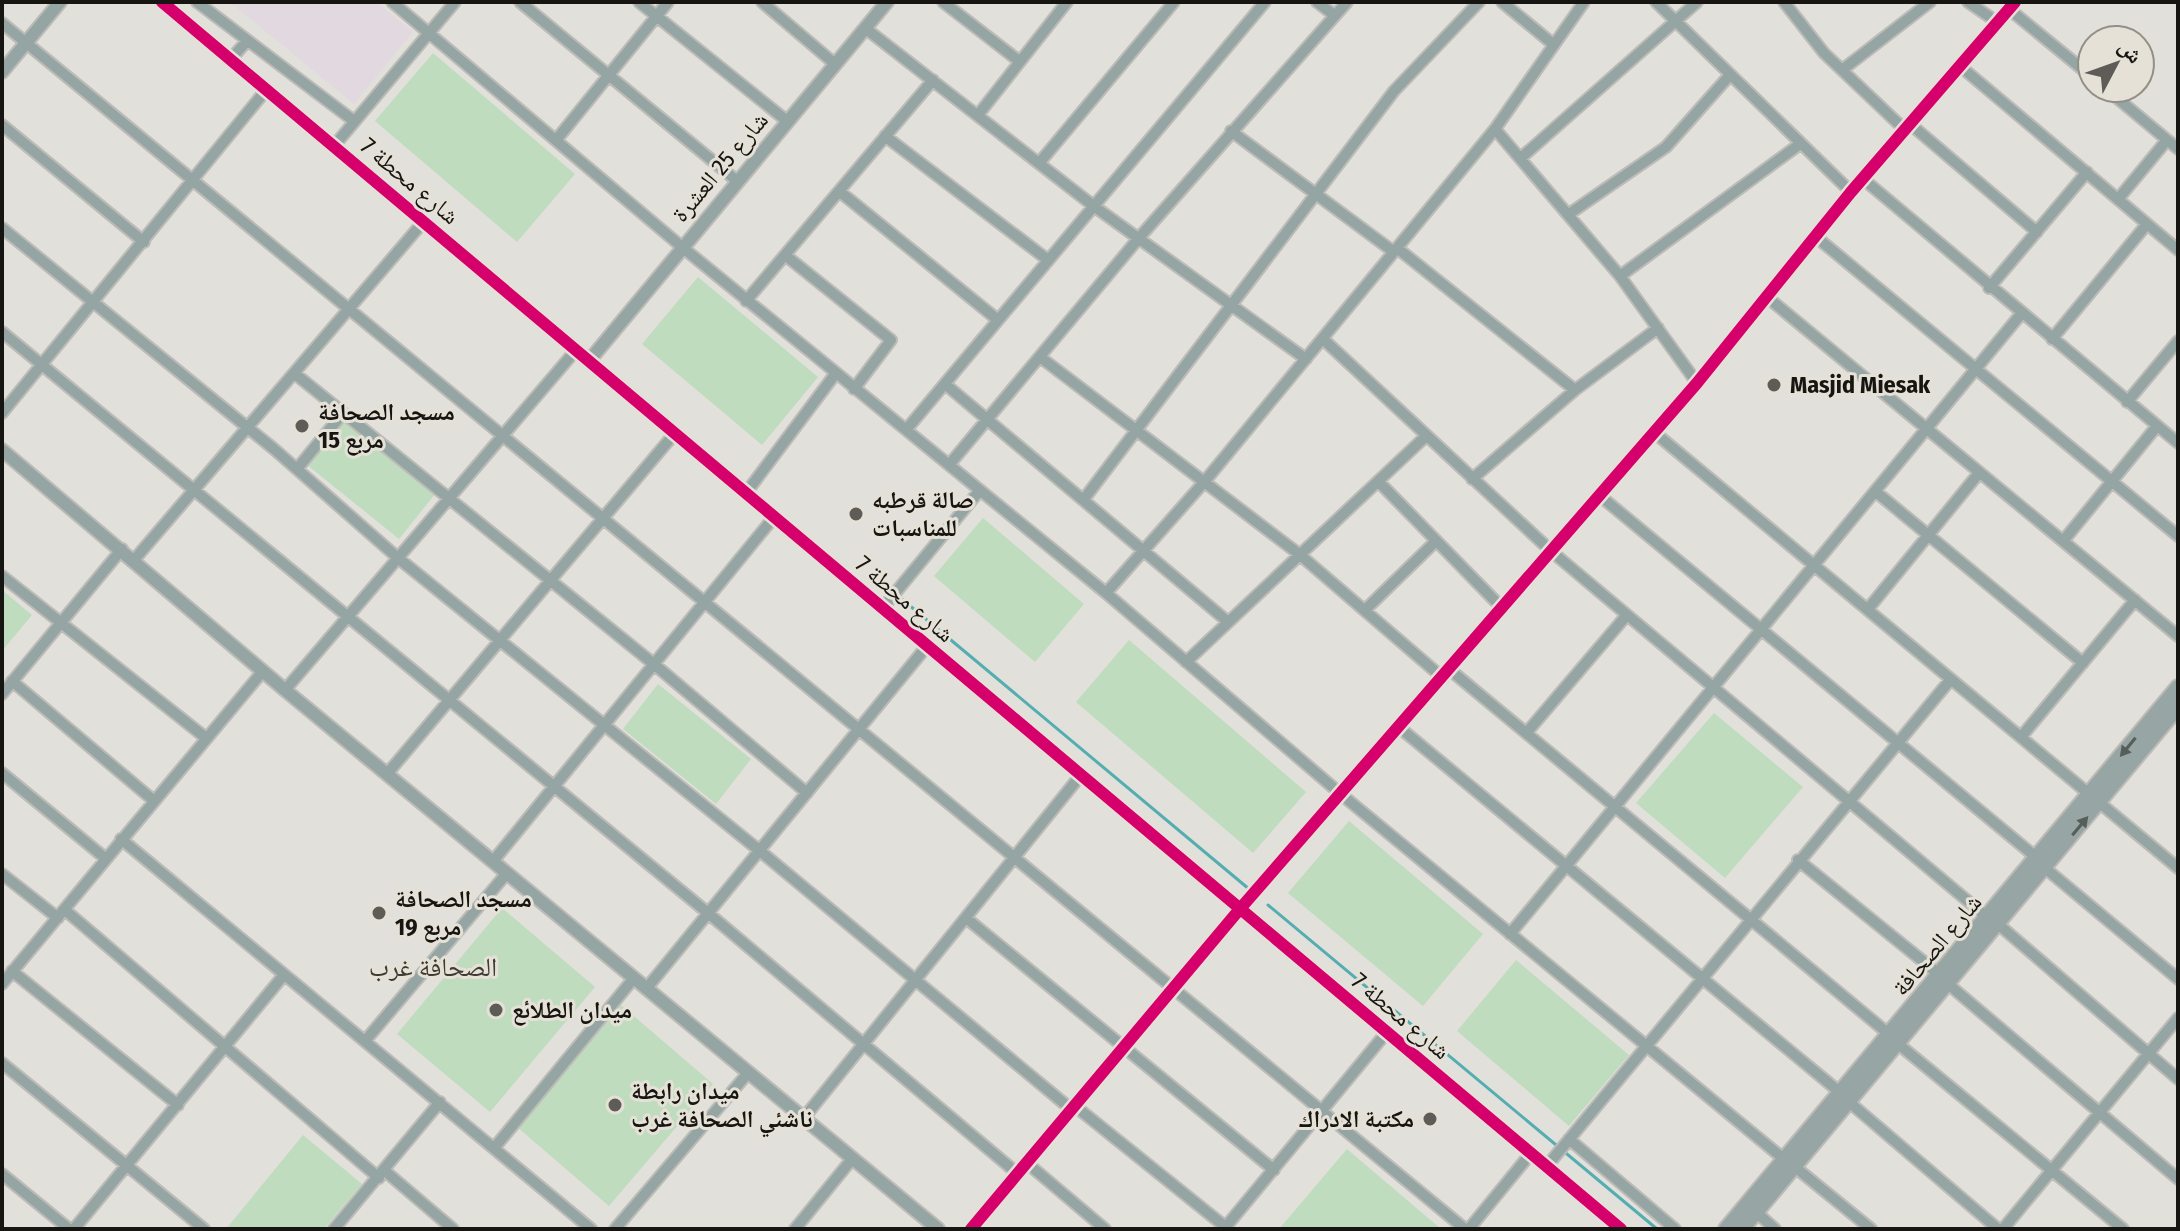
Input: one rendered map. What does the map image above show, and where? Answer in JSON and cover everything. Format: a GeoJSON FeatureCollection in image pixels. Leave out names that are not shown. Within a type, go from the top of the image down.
{"type":"FeatureCollection","features":[{"type":"Feature","properties":{"kind":"main road","name":"شارع الصحافة"},"geometry":{"type":"LineString","coordinates":[[2095,799],[2178,687]]}},
{"type":"Feature","properties":{"kind":"main road","name":"شارع الصحافة"},"geometry":{"type":"LineString","coordinates":[[1726,1229],[1790,1163],[2095,799],[2178,707]]}},
{"type":"Feature","properties":{"kind":"main road","name":"شارع الصحافة"},"geometry":{"type":"LineString","coordinates":[[1742,1229],[1790,1163]]}},
{"type":"Feature","properties":{"kind":"street"},"geometry":{"type":"LineString","coordinates":[[2,72],[60,2]]}},
{"type":"Feature","properties":{"kind":"street","name":"شارع محطة 7"},"geometry":{"type":"LineString","coordinates":[[162,2],[1621,1229]]}},
{"type":"Feature","properties":{"kind":"street"},"geometry":{"type":"LineString","coordinates":[[197,2],[354,121]]}},
{"type":"Feature","properties":{"kind":"street"},"geometry":{"type":"LineString","coordinates":[[392,2],[746,301],[1106,593],[1342,795],[1863,1226]]}},
{"type":"Feature","properties":{"kind":"street"},"geometry":{"type":"LineString","coordinates":[[334,146],[455,2]]}},
{"type":"Feature","properties":{"kind":"street"},"geometry":{"type":"LineString","coordinates":[[520,2],[737,181]]}},
{"type":"Feature","properties":{"kind":"street"},"geometry":{"type":"LineString","coordinates":[[639,2],[787,121]]}},
{"type":"Feature","properties":{"kind":"street"},"geometry":{"type":"LineString","coordinates":[[557,139],[668,2]]}},
{"type":"Feature","properties":{"kind":"street"},"geometry":{"type":"LineString","coordinates":[[762,2],[835,64]]}},
{"type":"Feature","properties":{"kind":"street","name":"شارع 25 العشرة"},"geometry":{"type":"LineString","coordinates":[[589,361],[887,2]]}},
{"type":"Feature","properties":{"kind":"street"},"geometry":{"type":"LineString","coordinates":[[943,2],[1019,61]]}},
{"type":"Feature","properties":{"kind":"street"},"geometry":{"type":"LineString","coordinates":[[1040,162],[1174,2]]}},
{"type":"Feature","properties":{"kind":"street"},"geometry":{"type":"LineString","coordinates":[[906,430],[1265,2]]}},
{"type":"Feature","properties":{"kind":"street"},"geometry":{"type":"LineString","coordinates":[[1317,2],[1334,15]]}},
{"type":"Feature","properties":{"kind":"street"},"geometry":{"type":"LineString","coordinates":[[949,465],[1138,239],[1347,2]]}},
{"type":"Feature","properties":{"kind":"street"},"geometry":{"type":"LineString","coordinates":[[1084,499],[1407,76],[1479,2]]}},
{"type":"Feature","properties":{"kind":"street"},"geometry":{"type":"LineString","coordinates":[[1502,2],[1554,45]]}},
{"type":"Feature","properties":{"kind":"street"},"geometry":{"type":"LineString","coordinates":[[1106,593],[1205,481],[1495,129],[1584,2]]}},
{"type":"Feature","properties":{"kind":"street"},"geometry":{"type":"LineString","coordinates":[[1656,2],[1851,192]]}},
{"type":"Feature","properties":{"kind":"street"},"geometry":{"type":"LineString","coordinates":[[1522,157],[1697,2]]}},
{"type":"Feature","properties":{"kind":"street"},"geometry":{"type":"LineString","coordinates":[[1784,2],[1842,70],[2037,232]]}},
{"type":"Feature","properties":{"kind":"street"},"geometry":{"type":"LineString","coordinates":[[1842,70],[1930,2]]}},
{"type":"Feature","properties":{"kind":"street"},"geometry":{"type":"LineString","coordinates":[[1968,2],[1997,22]]}},
{"type":"Feature","properties":{"kind":"street"},"geometry":{"type":"LineString","coordinates":[[978,115],[1061,4]]}},
{"type":"Feature","properties":{"kind":"street"},"geometry":{"type":"LineString","coordinates":[[975,1228],[1239,910],[1655,433],[1862,178],[2012,5],[2076,63]]}},
{"type":"Feature","properties":{"kind":"street"},"geometry":{"type":"LineString","coordinates":[[2,23],[347,311],[604,517],[1467,1229],[1531,1153]]}},
{"type":"Feature","properties":{"kind":"street"},"geometry":{"type":"LineString","coordinates":[[865,28],[1095,207],[1306,359]]}},
{"type":"Feature","properties":{"kind":"street"},"geometry":{"type":"LineString","coordinates":[[230,60],[247,41]]}},
{"type":"Feature","properties":{"kind":"street"},"geometry":{"type":"LineString","coordinates":[[1960,66],[2178,250]]}},
{"type":"Feature","properties":{"kind":"street"},"geometry":{"type":"LineString","coordinates":[[1569,214],[1666,147],[1729,76]]}},
{"type":"Feature","properties":{"kind":"street"},"geometry":{"type":"LineString","coordinates":[[746,301],[933,80]]}},
{"type":"Feature","properties":{"kind":"street"},"geometry":{"type":"LineString","coordinates":[[2,413],[266,90]]}},
{"type":"Feature","properties":{"kind":"street"},"geometry":{"type":"LineString","coordinates":[[2124,104],[2178,149]]}},
{"type":"Feature","properties":{"kind":"street"},"geometry":{"type":"LineString","coordinates":[[2,125],[144,242]]}},
{"type":"Feature","properties":{"kind":"street"},"geometry":{"type":"LineString","coordinates":[[1495,129],[1522,157],[1620,276],[1697,383]]}},
{"type":"Feature","properties":{"kind":"street"},"geometry":{"type":"LineString","coordinates":[[1231,131],[1396,250],[1575,390]]}},
{"type":"Feature","properties":{"kind":"street"},"geometry":{"type":"LineString","coordinates":[[885,136],[1048,260]]}},
{"type":"Feature","properties":{"kind":"street"},"geometry":{"type":"LineString","coordinates":[[2119,198],[2167,140]]}},
{"type":"Feature","properties":{"kind":"street"},"geometry":{"type":"LineString","coordinates":[[1620,276],[1800,144]]}},
{"type":"Feature","properties":{"kind":"street"},"geometry":{"type":"LineString","coordinates":[[1989,288],[2087,172]]}},
{"type":"Feature","properties":{"kind":"street"},"geometry":{"type":"LineString","coordinates":[[1862,178],[1989,288],[2178,443]]}},
{"type":"Feature","properties":{"kind":"street"},"geometry":{"type":"LineString","coordinates":[[839,191],[998,320]]}},
{"type":"Feature","properties":{"kind":"street"},"geometry":{"type":"LineString","coordinates":[[134,560],[424,221]]}},
{"type":"Feature","properties":{"kind":"street"},"geometry":{"type":"LineString","coordinates":[[2052,339],[2147,224]]}},
{"type":"Feature","properties":{"kind":"street"},"geometry":{"type":"LineString","coordinates":[[2,228],[247,427],[500,642],[1226,1228],[1386,1033]]}},
{"type":"Feature","properties":{"kind":"street"},"geometry":{"type":"LineString","coordinates":[[1815,236],[2178,536]]}},
{"type":"Feature","properties":{"kind":"street"},"geometry":{"type":"LineString","coordinates":[[785,255],[891,340],[854,389]]}},
{"type":"Feature","properties":{"kind":"street"},"geometry":{"type":"LineString","coordinates":[[1767,297],[1925,431],[2064,540],[2178,636]]}},
{"type":"Feature","properties":{"kind":"street"},"geometry":{"type":"LineString","coordinates":[[1510,934],[2021,314]]}},
{"type":"Feature","properties":{"kind":"street"},"geometry":{"type":"LineString","coordinates":[[1472,479],[1575,390],[1658,328]]}},
{"type":"Feature","properties":{"kind":"street"},"geometry":{"type":"LineString","coordinates":[[2,332],[708,913],[1018,1174]]}},
{"type":"Feature","properties":{"kind":"street"},"geometry":{"type":"LineString","coordinates":[[1323,339],[1425,437],[1626,616],[2178,1079]]}},
{"type":"Feature","properties":{"kind":"street"},"geometry":{"type":"LineString","coordinates":[[2127,402],[2178,341]]}},
{"type":"Feature","properties":{"kind":"street"},"geometry":{"type":"LineString","coordinates":[[285,690],[576,350]]}},
{"type":"Feature","properties":{"kind":"street"},"geometry":{"type":"LineString","coordinates":[[1040,357],[1299,554],[1446,674],[1528,731],[2123,1229]]}},
{"type":"Feature","properties":{"kind":"street"},"geometry":{"type":"LineString","coordinates":[[294,373],[655,665],[807,793]]}},
{"type":"Feature","properties":{"kind":"street"},"geometry":{"type":"LineString","coordinates":[[746,493],[836,373]]}},
{"type":"Feature","properties":{"kind":"street"},"geometry":{"type":"LineString","coordinates":[[945,384],[1227,621]]}},
{"type":"Feature","properties":{"kind":"street"},"geometry":{"type":"LineString","coordinates":[[297,469],[343,413]]}},
{"type":"Feature","properties":{"kind":"street"},"geometry":{"type":"LineString","coordinates":[[2064,540],[2157,426]]}},
{"type":"Feature","properties":{"kind":"street"},"geometry":{"type":"LineString","coordinates":[[387,774],[675,433]]}},
{"type":"Feature","properties":{"kind":"street"},"geometry":{"type":"LineString","coordinates":[[1655,433],[2178,868]]}},
{"type":"Feature","properties":{"kind":"street"},"geometry":{"type":"LineString","coordinates":[[1186,662],[1425,437]]}},
{"type":"Feature","properties":{"kind":"street"},"geometry":{"type":"LineString","coordinates":[[2,450],[285,690],[938,1229]]}},
{"type":"Feature","properties":{"kind":"street"},"geometry":{"type":"LineString","coordinates":[[1868,609],[1979,473]]}},
{"type":"Feature","properties":{"kind":"street"},"geometry":{"type":"LineString","coordinates":[[1378,481],[1502,608]]}},
{"type":"Feature","properties":{"kind":"street"},"geometry":{"type":"LineString","coordinates":[[882,609],[980,490]]}},
{"type":"Feature","properties":{"kind":"street"},"geometry":{"type":"LineString","coordinates":[[1875,491],[2083,663]]}},
{"type":"Feature","properties":{"kind":"street"},"geometry":{"type":"LineString","coordinates":[[1599,495],[2178,979]]}},
{"type":"Feature","properties":{"kind":"street"},"geometry":{"type":"LineString","coordinates":[[494,860],[556,788],[774,517]]}},
{"type":"Feature","properties":{"kind":"street"},"geometry":{"type":"LineString","coordinates":[[1365,610],[1436,541]]}},
{"type":"Feature","properties":{"kind":"street"},"geometry":{"type":"LineString","coordinates":[[2,694],[122,549]]}},
{"type":"Feature","properties":{"kind":"street"},"geometry":{"type":"LineString","coordinates":[[2,576],[206,738]]}},
{"type":"Feature","properties":{"kind":"street"},"geometry":{"type":"LineString","coordinates":[[2021,737],[2135,600]]}},
{"type":"Feature","properties":{"kind":"street"},"geometry":{"type":"LineString","coordinates":[[1528,731],[1626,616]]}},
{"type":"Feature","properties":{"kind":"street"},"geometry":{"type":"LineString","coordinates":[[646,989],[927,646]]}},
{"type":"Feature","properties":{"kind":"street"},"geometry":{"type":"LineString","coordinates":[[178,1105],[5,978],[263,671]]}},
{"type":"Feature","properties":{"kind":"street"},"geometry":{"type":"LineString","coordinates":[[1547,1166],[1846,801],[1951,679]]}},
{"type":"Feature","properties":{"kind":"street"},"geometry":{"type":"LineString","coordinates":[[12,681],[153,800]]}},
{"type":"Feature","properties":{"kind":"street"},"geometry":{"type":"LineString","coordinates":[[1400,728],[2000,1229],[2178,1018]]}},
{"type":"Feature","properties":{"kind":"street"},"geometry":{"type":"LineString","coordinates":[[2,773],[105,858]]}},
{"type":"Feature","properties":{"kind":"street"},"geometry":{"type":"LineString","coordinates":[[803,1119],[1080,776]]}},
{"type":"Feature","properties":{"kind":"street"},"geometry":{"type":"LineString","coordinates":[[121,839],[591,1229]]}},
{"type":"Feature","properties":{"kind":"street"},"geometry":{"type":"LineString","coordinates":[[1798,860],[2178,1179]]}},
{"type":"Feature","properties":{"kind":"street"},"geometry":{"type":"LineString","coordinates":[[365,1041],[507,873]]}},
{"type":"Feature","properties":{"kind":"street"},"geometry":{"type":"LineString","coordinates":[[2,874],[61,914],[453,1229]]}},
{"type":"Feature","properties":{"kind":"street"},"geometry":{"type":"LineString","coordinates":[[966,918],[1274,1170]]}},
{"type":"Feature","properties":{"kind":"street"},"geometry":{"type":"LineString","coordinates":[[2,1174],[72,1229],[283,976]]}},
{"type":"Feature","properties":{"kind":"street"},"geometry":{"type":"LineString","coordinates":[[495,1147],[634,978]]}},
{"type":"Feature","properties":{"kind":"street"},"geometry":{"type":"LineString","coordinates":[[2,1063],[204,1229]]}},
{"type":"Feature","properties":{"kind":"street"},"geometry":{"type":"LineString","coordinates":[[615,1229],[748,1073]]}},
{"type":"Feature","properties":{"kind":"street"},"geometry":{"type":"LineString","coordinates":[[334,1229],[440,1102]]}},
{"type":"Feature","properties":{"kind":"street"},"geometry":{"type":"LineString","coordinates":[[1569,1139],[1675,1229]]}},
{"type":"Feature","properties":{"kind":"street"},"geometry":{"type":"LineString","coordinates":[[795,1229],[852,1159]]}},
{"type":"Feature","properties":{"kind":"street"},"geometry":{"type":"LineString","coordinates":[[1027,1163],[1105,1229]]}},
{"type":"Feature","properties":{"kind":"street"},"geometry":{"type":"LineString","coordinates":[[1756,1212],[1775,1229]]}},
{"type":"Feature","properties":{"kind":"shaded area"},"geometry":{"type":"Polygon","coordinates":[[[230,2],[376,2],[413,32],[354,104],[230,2]]]}},
{"type":"Feature","properties":{"kind":"green space"},"geometry":{"type":"Polygon","coordinates":[[[433,53],[575,174],[517,242],[375,121],[433,53]]]}},
{"type":"Feature","properties":{"kind":"green space"},"geometry":{"type":"Polygon","coordinates":[[[698,277],[818,377],[762,445],[642,344],[698,277]]]}},
{"type":"Feature","properties":{"kind":"green space"},"geometry":{"type":"Polygon","coordinates":[[[342,419],[435,494],[399,539],[306,464],[342,419]]]}},
{"type":"Feature","properties":{"kind":"green space"},"geometry":{"type":"Polygon","coordinates":[[[983,518],[1084,604],[1035,662],[934,576],[983,518]]]}},
{"type":"Feature","properties":{"kind":"green space"},"geometry":{"type":"Polygon","coordinates":[[[2,590],[32,615],[2,651],[2,590]]]}},
{"type":"Feature","properties":{"kind":"green space"},"geometry":{"type":"Polygon","coordinates":[[[1129,640],[1306,792],[1253,853],[1076,702],[1129,640]]]}},
{"type":"Feature","properties":{"kind":"green space"},"geometry":{"type":"Polygon","coordinates":[[[658,684],[751,759],[716,804],[623,729],[658,684]]]}},
{"type":"Feature","properties":{"kind":"green space"},"geometry":{"type":"Polygon","coordinates":[[[1714,713],[1803,787],[1725,878],[1636,803],[1714,713]]]}},
{"type":"Feature","properties":{"kind":"green space"},"geometry":{"type":"Polygon","coordinates":[[[1349,821],[1483,934],[1423,1006],[1288,893],[1349,821]]]}},
{"type":"Feature","properties":{"kind":"green space","name":"ميدان الطلائع"},"geometry":{"type":"Polygon","coordinates":[[[502,908],[595,987],[490,1112],[397,1034],[502,908]]]}},
{"type":"Feature","properties":{"kind":"green space"},"geometry":{"type":"Polygon","coordinates":[[[1516,960],[1629,1055],[1569,1126],[1457,1031],[1516,960]]]}},
{"type":"Feature","properties":{"kind":"green space","name":"ميدان رابطة ناشئي الصحافة غرب"},"geometry":{"type":"Polygon","coordinates":[[[621,1005],[713,1084],[609,1206],[517,1127],[621,1005]]]}},
{"type":"Feature","properties":{"kind":"green space"},"geometry":{"type":"Polygon","coordinates":[[[303,1135],[362,1184],[324,1229],[226,1229],[303,1135]]]}},
{"type":"Feature","properties":{"kind":"green space"},"geometry":{"type":"Polygon","coordinates":[[[1347,1149],[1441,1229],[1279,1229],[1347,1149]]]}},
{"type":"Feature","properties":{"kind":"waterway"},"geometry":{"type":"LineString","coordinates":[[897,595],[1249,889]]}},
{"type":"Feature","properties":{"kind":"waterway"},"geometry":{"type":"LineString","coordinates":[[1268,905],[1657,1229]]}},
{"type":"Feature","properties":{"kind":"cycle path"},"geometry":{"type":"LineString","coordinates":[[162,2],[1621,1229]]}},
{"type":"Feature","properties":{"kind":"cycle path"},"geometry":{"type":"LineString","coordinates":[[971,1229],[1239,910],[1697,383],[1851,192],[2015,2]]}},
{"type":"Feature","properties":{"kind":"place","name":"Masjid Miesak"},"geometry":{"type":"Point","coordinates":[1774,385]}},
{"type":"Feature","properties":{"kind":"place","name":"مسجد الصحافة مربع 15"},"geometry":{"type":"Point","coordinates":[302,426]}},
{"type":"Feature","properties":{"kind":"place","name":"صالة قرطبه للمناسبات"},"geometry":{"type":"Point","coordinates":[856,514]}},
{"type":"Feature","properties":{"kind":"place","name":"مسجد الصحافة مربع 19"},"geometry":{"type":"Point","coordinates":[379,913]}},
{"type":"Feature","properties":{"kind":"place","name":"ميدان الطلائع"},"geometry":{"type":"Point","coordinates":[496,1010]}},
{"type":"Feature","properties":{"kind":"place","name":"ميدان رابطة ناشئي الصحافة غرب"},"geometry":{"type":"Point","coordinates":[615,1105]}},
{"type":"Feature","properties":{"kind":"place","name":"مكتبة الادراك"},"geometry":{"type":"Point","coordinates":[1430,1119]}},
{"type":"Feature","properties":{"kind":"district","name":"الصحافة غرب"},"geometry":{"type":"Point","coordinates":[433,967]}}]}
